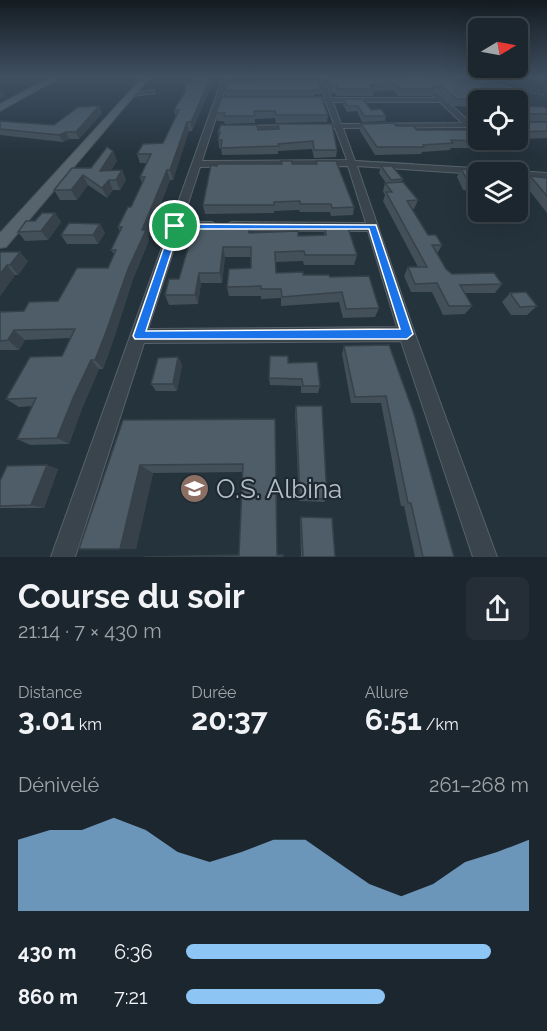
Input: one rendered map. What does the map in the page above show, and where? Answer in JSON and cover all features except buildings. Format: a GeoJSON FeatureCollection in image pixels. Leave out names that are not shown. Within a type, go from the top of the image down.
{"type":"FeatureCollection","features":[{"type":"Feature","properties":{"kind":"main road"},"geometry":{"type":"LineString","coordinates":[[0,243],[125,103]]}},
{"type":"Feature","properties":{"kind":"street"},"geometry":{"type":"LineString","coordinates":[[63,557],[175,226],[197,164],[215,128],[223,103]]}},
{"type":"Feature","properties":{"kind":"street"},"geometry":{"type":"LineString","coordinates":[[322,103],[331,126],[352,163],[407,334],[485,557]]}},
{"type":"Feature","properties":{"kind":"street"},"geometry":{"type":"LineString","coordinates":[[443,103],[468,124]]}},
{"type":"Feature","properties":{"kind":"street"},"geometry":{"type":"LineString","coordinates":[[331,126],[468,125]]}},
{"type":"Feature","properties":{"kind":"street"},"geometry":{"type":"LineString","coordinates":[[232,128],[302,127]]}},
{"type":"Feature","properties":{"kind":"street"},"geometry":{"type":"LineString","coordinates":[[197,164],[352,163],[468,171]]}},
{"type":"Feature","properties":{"kind":"street"},"geometry":{"type":"LineString","coordinates":[[528,175],[547,176]]}},
{"type":"Feature","properties":{"kind":"street"},"geometry":{"type":"LineString","coordinates":[[175,226],[373,227]]}},
{"type":"Feature","properties":{"kind":"street"},"geometry":{"type":"LineString","coordinates":[[139,336],[407,334]]}},
{"type":"Feature","properties":{"kind":"waterway"},"geometry":{"type":"LineString","coordinates":[[351,161],[413,164]]}},
{"type":"Feature","properties":{"kind":"place","name":"O.S. Albina"},"geometry":{"type":"Point","coordinates":[195,489]}},
{"type":"Feature","properties":{"kind":"route"},"geometry":{"type":"LineString","coordinates":[[175,226],[373,227],[407,334],[139,336],[175,226]]}}]}
